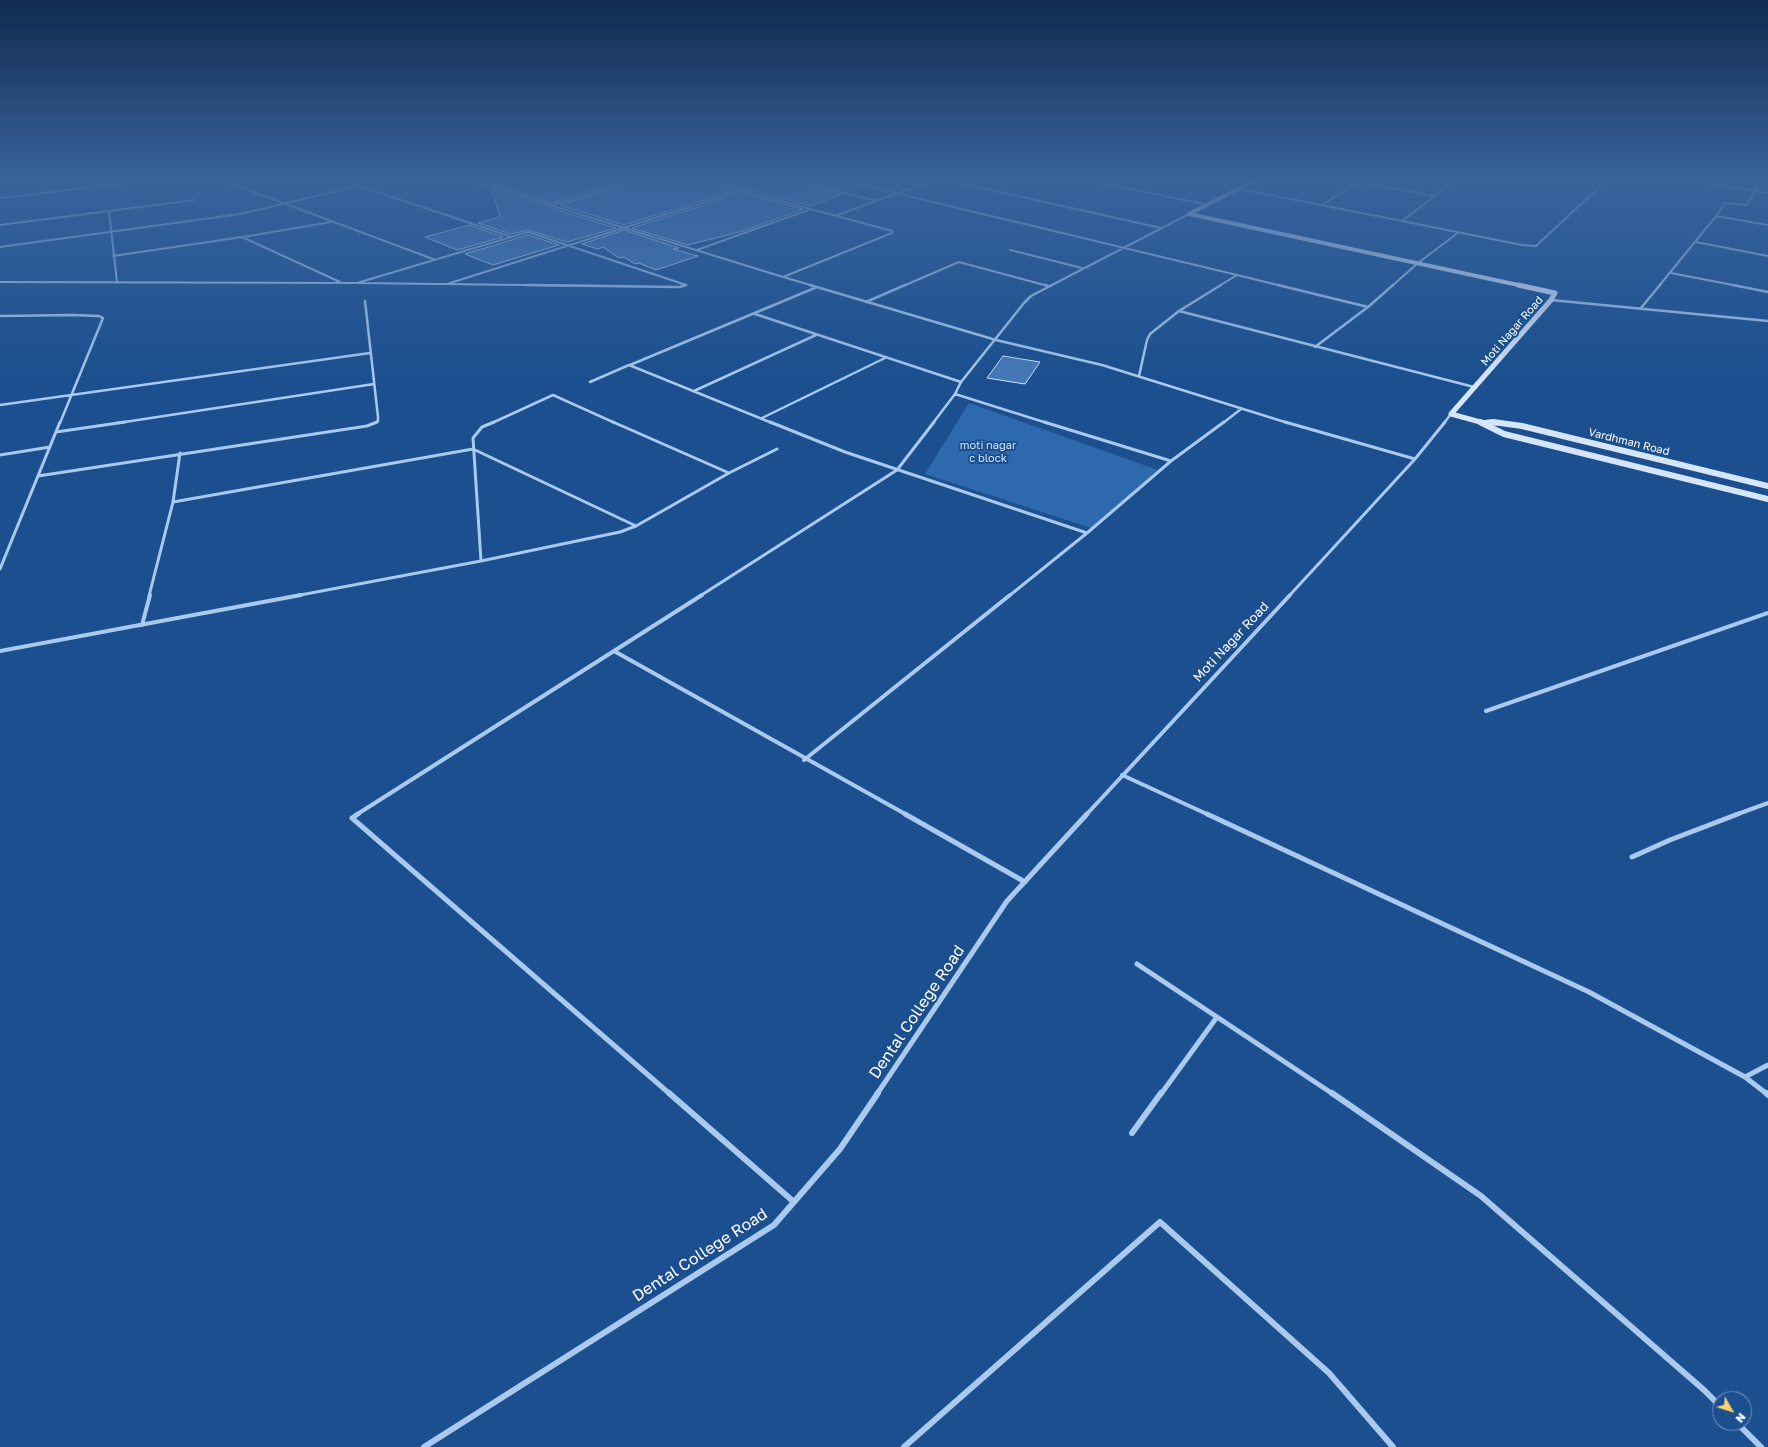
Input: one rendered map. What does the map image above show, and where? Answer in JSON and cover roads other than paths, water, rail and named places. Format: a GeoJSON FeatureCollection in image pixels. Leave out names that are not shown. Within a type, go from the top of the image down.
{"type":"FeatureCollection","features":[{"type":"Feature","properties":{"kind":"street"},"geometry":{"type":"LineString","coordinates":[[0,247],[11,246]]}},
{"type":"Feature","properties":{"kind":"street"},"geometry":{"type":"LineString","coordinates":[[113,246],[117,282]]}},
{"type":"Feature","properties":{"kind":"street"},"geometry":{"type":"LineString","coordinates":[[113,256],[184,246]]}},
{"type":"Feature","properties":{"kind":"street"},"geometry":{"type":"LineString","coordinates":[[261,246],[342,283]]}},
{"type":"Feature","properties":{"kind":"street"},"geometry":{"type":"LineString","coordinates":[[394,246],[433,260]]}},
{"type":"Feature","properties":{"kind":"street"},"geometry":{"type":"LineString","coordinates":[[357,283],[481,246]]}},
{"type":"Feature","properties":{"kind":"street"},"geometry":{"type":"LineString","coordinates":[[443,285],[567,246]]}},
{"type":"Feature","properties":{"kind":"street"},"geometry":{"type":"LineString","coordinates":[[0,282],[357,283],[680,287],[686,285],[571,246]]}},
{"type":"Feature","properties":{"kind":"street"},"geometry":{"type":"LineString","coordinates":[[681,246],[817,288],[996,340],[1102,365],[1241,409],[1415,459]]}},
{"type":"Feature","properties":{"kind":"street"},"geometry":{"type":"LineString","coordinates":[[696,250],[709,246]]}},
{"type":"Feature","properties":{"kind":"street"},"geometry":{"type":"LineString","coordinates":[[783,277],[861,246]]}},
{"type":"Feature","properties":{"kind":"street"},"geometry":{"type":"LineString","coordinates":[[1112,246],[1368,307]]}},
{"type":"Feature","properties":{"kind":"street"},"geometry":{"type":"LineString","coordinates":[[794,1202],[352,818],[897,470],[955,394],[961,382],[1024,303],[1048,286],[1127,246]]}},
{"type":"Feature","properties":{"kind":"street","name":"Moti Nagar Road"},"geometry":{"type":"LineString","coordinates":[[1025,882],[1122,775],[1415,459],[1474,387],[1556,294],[1551,291],[1336,246]]}},
{"type":"Feature","properties":{"kind":"street"},"geometry":{"type":"LineString","coordinates":[[1315,347],[1368,307],[1418,263],[1441,246]]}},
{"type":"Feature","properties":{"kind":"street"},"geometry":{"type":"LineString","coordinates":[[1641,308],[1693,246]]}},
{"type":"Feature","properties":{"kind":"street"},"geometry":{"type":"LineString","coordinates":[[1714,246],[1768,256]]}},
{"type":"Feature","properties":{"kind":"street"},"geometry":{"type":"LineString","coordinates":[[1010,250],[1082,268]]}},
{"type":"Feature","properties":{"kind":"street"},"geometry":{"type":"LineString","coordinates":[[866,302],[959,262],[1048,286]]}},
{"type":"Feature","properties":{"kind":"street"},"geometry":{"type":"LineString","coordinates":[[1671,273],[1768,292]]}},
{"type":"Feature","properties":{"kind":"street"},"geometry":{"type":"LineString","coordinates":[[1139,376],[1147,340],[1150,334],[1179,311],[1237,275]]}},
{"type":"Feature","properties":{"kind":"street"},"geometry":{"type":"LineString","coordinates":[[590,382],[817,288]]}},
{"type":"Feature","properties":{"kind":"street"},"geometry":{"type":"LineString","coordinates":[[1551,300],[1768,321]]}},
{"type":"Feature","properties":{"kind":"street"},"geometry":{"type":"LineString","coordinates":[[38,476],[180,453],[367,426],[378,421],[365,301]]}},
{"type":"Feature","properties":{"kind":"street"},"geometry":{"type":"LineString","coordinates":[[1179,311],[1474,387]]}},
{"type":"Feature","properties":{"kind":"street"},"geometry":{"type":"LineString","coordinates":[[755,314],[961,382]]}},
{"type":"Feature","properties":{"kind":"street"},"geometry":{"type":"LineString","coordinates":[[0,316],[73,315],[98,316],[103,318],[0,569]]}},
{"type":"Feature","properties":{"kind":"street"},"geometry":{"type":"LineString","coordinates":[[694,391],[816,335]]}},
{"type":"Feature","properties":{"kind":"street"},"geometry":{"type":"LineString","coordinates":[[0,404],[370,353]]}},
{"type":"Feature","properties":{"kind":"street"},"geometry":{"type":"LineString","coordinates":[[762,418],[885,358]]}},
{"type":"Feature","properties":{"kind":"street"},"geometry":{"type":"LineString","coordinates":[[629,365],[837,449],[1087,533]]}},
{"type":"Feature","properties":{"kind":"street"},"geometry":{"type":"LineString","coordinates":[[56,432],[374,384]]}},
{"type":"Feature","properties":{"kind":"street"},"geometry":{"type":"LineString","coordinates":[[955,394],[1170,461]]}},
{"type":"Feature","properties":{"kind":"street"},"geometry":{"type":"LineString","coordinates":[[481,561],[473,438],[482,427],[553,395],[729,473]]}},
{"type":"Feature","properties":{"kind":"street"},"geometry":{"type":"LineString","coordinates":[[804,760],[1087,533],[1170,461],[1241,409]]}},
{"type":"Feature","properties":{"kind":"street"},"geometry":{"type":"LineString","coordinates":[[1451,414],[1485,423],[1504,434],[1768,499]]}},
{"type":"Feature","properties":{"kind":"street","name":"Vardhman Road"},"geometry":{"type":"LineString","coordinates":[[1485,423],[1493,422],[1522,426],[1768,486]]}},
{"type":"Feature","properties":{"kind":"street"},"geometry":{"type":"LineString","coordinates":[[0,455],[50,447]]}},
{"type":"Feature","properties":{"kind":"street"},"geometry":{"type":"LineString","coordinates":[[173,502],[473,449],[636,526]]}},
{"type":"Feature","properties":{"kind":"street"},"geometry":{"type":"LineString","coordinates":[[0,651],[481,561],[620,532],[636,526],[729,473],[777,449]]}},
{"type":"Feature","properties":{"kind":"street"},"geometry":{"type":"LineString","coordinates":[[142,625],[173,502],[180,453]]}},
{"type":"Feature","properties":{"kind":"street"},"geometry":{"type":"LineString","coordinates":[[1486,711],[1768,613]]}},
{"type":"Feature","properties":{"kind":"street"},"geometry":{"type":"LineString","coordinates":[[614,651],[804,760],[1025,882]]}},
{"type":"Feature","properties":{"kind":"street"},"geometry":{"type":"LineString","coordinates":[[1122,775],[1588,992],[1745,1077],[1768,1094]]}},
{"type":"Feature","properties":{"kind":"street"},"geometry":{"type":"LineString","coordinates":[[1632,857],[1670,840],[1768,803]]}},
{"type":"Feature","properties":{"kind":"street","name":"Dental College Road"},"geometry":{"type":"LineString","coordinates":[[424,1447],[774,1225],[840,1149],[1007,901],[1025,882]]}},
{"type":"Feature","properties":{"kind":"street"},"geometry":{"type":"LineString","coordinates":[[1137,964],[1316,1082],[1481,1196],[1712,1398]]}},
{"type":"Feature","properties":{"kind":"street"},"geometry":{"type":"LineString","coordinates":[[1132,1133],[1217,1017]]}},
{"type":"Feature","properties":{"kind":"street"},"geometry":{"type":"LineString","coordinates":[[1745,1077],[1768,1065]]}},
{"type":"Feature","properties":{"kind":"street"},"geometry":{"type":"LineString","coordinates":[[904,1447],[1160,1222],[1329,1373],[1393,1447]]}},
{"type":"Feature","properties":{"kind":"street"},"geometry":{"type":"LineString","coordinates":[[1745,1431],[1761,1447]]}},
{"type":"Feature","properties":{"kind":"park label","name":"moti nagar c block"},"geometry":{"type":"Point","coordinates":[988,452]}}]}
